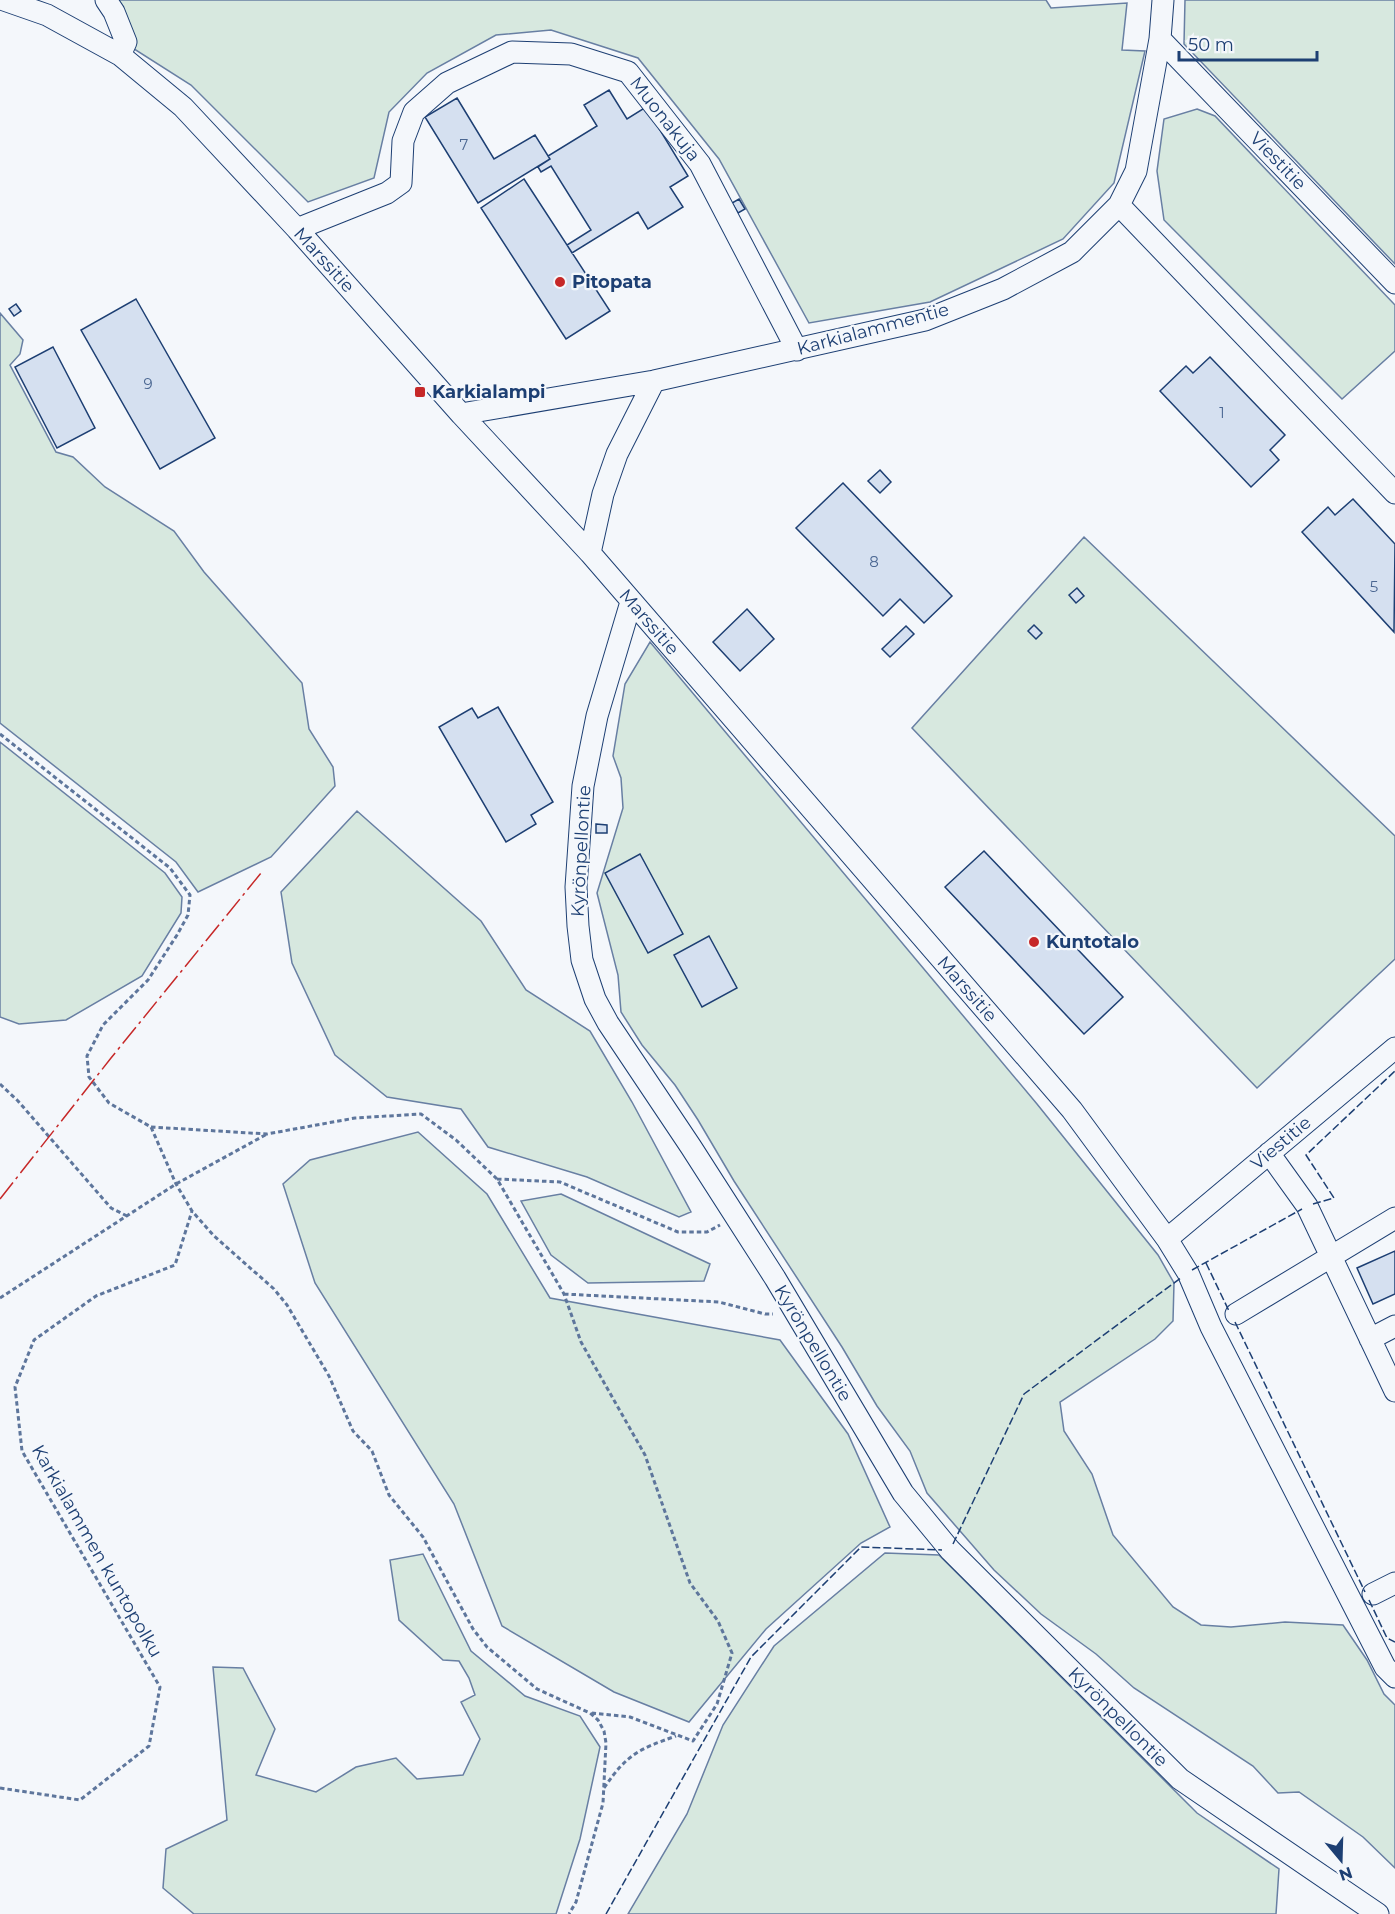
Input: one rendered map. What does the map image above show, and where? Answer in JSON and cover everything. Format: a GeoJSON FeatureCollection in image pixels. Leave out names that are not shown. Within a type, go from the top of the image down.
{"type":"FeatureCollection","features":[{"type":"Feature","properties":{"kind":"street","name":"Marssitie"},"geometry":{"type":"LineString","coordinates":[[4,0],[47,15],[120,55],[183,107],[297,229],[461,414],[590,553],[1072,1110],[1167,1239],[1188,1273],[1226,1320],[1385,1667],[1395,1677]]}},
{"type":"Feature","properties":{"kind":"street"},"geometry":{"type":"LineString","coordinates":[[105,0],[114,12],[126,42],[120,55]]}},
{"type":"Feature","properties":{"kind":"street","name":"Karkialammentie"},"geometry":{"type":"LineString","coordinates":[[461,414],[654,381],[925,320],[1003,289],[1072,252],[1119,205],[1136,171],[1160,39],[1163,0]]}},
{"type":"Feature","properties":{"kind":"street","name":"Viestitie"},"geometry":{"type":"LineString","coordinates":[[1160,39],[1395,283]]}},
{"type":"Feature","properties":{"kind":"street","name":"Muonakuja"},"geometry":{"type":"LineString","coordinates":[[297,229],[387,193],[402,183],[403,141],[414,112],[447,83],[512,52],[571,54],[628,72],[700,164],[797,350]]}},
{"type":"Feature","properties":{"kind":"street"},"geometry":{"type":"LineString","coordinates":[[1119,205],[1395,493]]}},
{"type":"Feature","properties":{"kind":"street"},"geometry":{"type":"LineString","coordinates":[[590,553],[603,494],[617,454],[654,381]]}},
{"type":"Feature","properties":{"kind":"street","name":"Kyrönpellontie"},"geometry":{"type":"LineString","coordinates":[[631,602],[597,716],[583,786],[576,887],[582,960],[595,999],[608,1023],[736,1218],[903,1493],[950,1551],[1180,1779],[1378,1914]]}},
{"type":"Feature","properties":{"kind":"street","name":"Viestitie"},"geometry":{"type":"LineString","coordinates":[[1167,1239],[1395,1048]]}},
{"type":"Feature","properties":{"kind":"street"},"geometry":{"type":"LineString","coordinates":[[1269,1153],[1307,1206],[1395,1391]]}},
{"type":"Feature","properties":{"kind":"street"},"geometry":{"type":"LineString","coordinates":[[1226,1320],[1395,1218]]}},
{"type":"Feature","properties":{"kind":"street"},"geometry":{"type":"LineString","coordinates":[[1370,1339],[1395,1326]]}},
{"type":"Feature","properties":{"kind":"street"},"geometry":{"type":"LineString","coordinates":[[1373,1594],[1395,1583]]}},
{"type":"Feature","properties":{"kind":"path"},"geometry":{"type":"LineString","coordinates":[[0,734],[170,868],[190,895],[188,915],[177,935],[148,980],[103,1025],[87,1056],[89,1077],[109,1104],[151,1127],[267,1134],[355,1118],[420,1114],[456,1140],[497,1179],[564,1294],[581,1342],[645,1455],[690,1583],[718,1621],[732,1653],[717,1704],[693,1741],[630,1717],[590,1713],[537,1689],[487,1647],[473,1629],[423,1537],[389,1495],[372,1451],[353,1431],[329,1376],[286,1305],[274,1288],[214,1236],[192,1211],[176,1184],[151,1127]]}},
{"type":"Feature","properties":{"kind":"path"},"geometry":{"type":"LineString","coordinates":[[0,1084],[18,1101],[111,1208],[127,1216]]}},
{"type":"Feature","properties":{"kind":"path"},"geometry":{"type":"LineString","coordinates":[[0,1298],[176,1184],[267,1134]]}},
{"type":"Feature","properties":{"kind":"path"},"geometry":{"type":"LineString","coordinates":[[497,1179],[560,1182],[678,1232],[707,1232],[736,1218]]}},
{"type":"Feature","properties":{"kind":"path","name":"Karkialammen kuntopolku"},"geometry":{"type":"LineString","coordinates":[[0,1788],[80,1800],[148,1746],[160,1687],[21,1451],[15,1387],[34,1340],[96,1296],[175,1265],[192,1211]]}},
{"type":"Feature","properties":{"kind":"path"},"geometry":{"type":"LineString","coordinates":[[564,1294],[719,1302],[765,1314],[795,1313]]}},
{"type":"Feature","properties":{"kind":"path"},"geometry":{"type":"LineString","coordinates":[[568,1914],[576,1902],[603,1803],[606,1743],[604,1731],[590,1713]]}},
{"type":"Feature","properties":{"kind":"path"},"geometry":{"type":"LineString","coordinates":[[604,1789],[619,1767],[643,1748],[678,1735]]}},
{"type":"Feature","properties":{"kind":"shaded area"},"geometry":{"type":"Polygon","coordinates":[[[117,0],[1046,0],[1051,8],[1127,3],[1122,50],[1145,51],[1114,183],[1063,239],[930,302],[809,323],[719,159],[638,58],[551,30],[496,35],[427,73],[389,112],[374,178],[308,202],[191,85],[131,47],[117,0]]]}},
{"type":"Feature","properties":{"kind":"shaded area"},"geometry":{"type":"Polygon","coordinates":[[[1185,0],[1395,0],[1395,264],[1184,44],[1185,0]]]}},
{"type":"Feature","properties":{"kind":"shaded area"},"geometry":{"type":"Polygon","coordinates":[[[1197,109],[1215,116],[1395,305],[1395,351],[1342,399],[1164,220],[1157,171],[1164,119],[1197,109]]]}},
{"type":"Feature","properties":{"kind":"shaded area"},"geometry":{"type":"Polygon","coordinates":[[[0,313],[23,340],[20,354],[10,365],[56,452],[73,457],[105,487],[174,531],[204,572],[302,683],[309,729],[333,767],[335,786],[271,857],[198,892],[176,862],[0,723],[0,313]]]}},
{"type":"Feature","properties":{"kind":"shaded area"},"geometry":{"type":"Polygon","coordinates":[[[1084,537],[1395,836],[1395,959],[1257,1088],[912,728],[1084,537]]]}},
{"type":"Feature","properties":{"kind":"shaded area"},"geometry":{"type":"Polygon","coordinates":[[[650,642],[1037,1104],[1158,1255],[1174,1283],[1173,1321],[1155,1339],[1060,1402],[1064,1431],[1092,1474],[1113,1535],[1173,1607],[1201,1625],[1231,1627],[1285,1622],[1343,1625],[1367,1660],[1384,1694],[1395,1705],[1395,1868],[1363,1837],[1299,1792],[1278,1793],[1253,1766],[1134,1688],[1096,1654],[1041,1614],[994,1570],[927,1493],[910,1451],[877,1406],[842,1347],[734,1181],[675,1085],[642,1045],[621,1012],[618,975],[597,893],[623,808],[621,778],[613,756],[625,684],[650,642]]]}},
{"type":"Feature","properties":{"kind":"shaded area"},"geometry":{"type":"Polygon","coordinates":[[[0,742],[165,873],[182,897],[181,913],[142,976],[66,1020],[19,1024],[0,1017],[0,742]]]}},
{"type":"Feature","properties":{"kind":"shaded area"},"geometry":{"type":"Polygon","coordinates":[[[357,811],[481,921],[526,990],[590,1031],[632,1102],[691,1212],[679,1217],[587,1177],[488,1147],[461,1109],[387,1097],[335,1055],[292,963],[281,892],[357,811]]]}},
{"type":"Feature","properties":{"kind":"shaded area"},"geometry":{"type":"Polygon","coordinates":[[[418,1132],[487,1194],[550,1298],[780,1340],[848,1434],[890,1527],[861,1543],[766,1629],[689,1722],[614,1692],[502,1626],[454,1504],[315,1283],[283,1184],[310,1160],[418,1132]]]}},
{"type":"Feature","properties":{"kind":"shaded area"},"geometry":{"type":"Polygon","coordinates":[[[561,1194],[710,1264],[704,1281],[588,1283],[551,1255],[521,1201],[561,1194]]]}},
{"type":"Feature","properties":{"kind":"shaded area"},"geometry":{"type":"Polygon","coordinates":[[[885,1553],[939,1555],[1197,1813],[1279,1869],[1276,1914],[628,1914],[687,1814],[723,1725],[774,1646],[885,1553]]]}},
{"type":"Feature","properties":{"kind":"shaded area"},"geometry":{"type":"Polygon","coordinates":[[[423,1554],[471,1651],[525,1696],[580,1716],[600,1747],[580,1839],[556,1914],[194,1914],[163,1888],[166,1849],[227,1820],[213,1667],[243,1668],[275,1729],[256,1775],[316,1792],[356,1767],[396,1758],[417,1779],[463,1775],[480,1739],[461,1702],[475,1695],[469,1678],[459,1661],[443,1660],[399,1620],[390,1560],[423,1554]]]}},
{"type":"Feature","properties":{"kind":"building"},"geometry":{"type":"Polygon","coordinates":[[[609,90],[627,119],[646,107],[688,176],[670,187],[683,207],[648,229],[638,212],[572,253],[567,245],[591,230],[551,166],[541,172],[538,167],[550,159],[548,156],[597,126],[584,105],[609,90]]]}},
{"type":"Feature","properties":{"kind":"building"},"geometry":{"type":"Polygon","coordinates":[[[457,98],[494,159],[535,135],[550,159],[478,203],[425,117],[457,98]]]}},
{"type":"Feature","properties":{"kind":"building","name":"Pitopata"},"geometry":{"type":"Polygon","coordinates":[[[524,179],[610,311],[566,339],[481,208],[524,179]]]}},
{"type":"Feature","properties":{"kind":"building"},"geometry":{"type":"Polygon","coordinates":[[[739,199],[745,209],[738,213],[732,203],[739,199]]]}},
{"type":"Feature","properties":{"kind":"building"},"geometry":{"type":"Polygon","coordinates":[[[136,299],[215,438],[160,469],[81,330],[136,299]]]}},
{"type":"Feature","properties":{"kind":"building"},"geometry":{"type":"Polygon","coordinates":[[[16,304],[21,311],[14,316],[9,309],[16,304]]]}},
{"type":"Feature","properties":{"kind":"building"},"geometry":{"type":"Polygon","coordinates":[[[53,347],[95,428],[57,448],[15,367],[53,347]]]}},
{"type":"Feature","properties":{"kind":"building"},"geometry":{"type":"Polygon","coordinates":[[[1210,357],[1285,435],[1270,450],[1279,460],[1251,487],[1160,391],[1186,366],[1193,373],[1210,357]]]}},
{"type":"Feature","properties":{"kind":"building"},"geometry":{"type":"Polygon","coordinates":[[[880,470],[891,482],[880,493],[868,481],[880,470]]]}},
{"type":"Feature","properties":{"kind":"building"},"geometry":{"type":"Polygon","coordinates":[[[843,483],[952,596],[924,623],[900,599],[883,616],[796,528],[843,483]]]}},
{"type":"Feature","properties":{"kind":"building"},"geometry":{"type":"Polygon","coordinates":[[[1353,499],[1395,544],[1394,632],[1302,532],[1328,507],[1335,515],[1353,499]]]}},
{"type":"Feature","properties":{"kind":"building"},"geometry":{"type":"Polygon","coordinates":[[[1077,588],[1084,596],[1076,603],[1069,595],[1077,588]]]}},
{"type":"Feature","properties":{"kind":"building"},"geometry":{"type":"Polygon","coordinates":[[[747,609],[774,639],[740,671],[713,642],[747,609]]]}},
{"type":"Feature","properties":{"kind":"building"},"geometry":{"type":"Polygon","coordinates":[[[1034,625],[1042,633],[1036,639],[1028,631],[1034,625]]]}},
{"type":"Feature","properties":{"kind":"building"},"geometry":{"type":"Polygon","coordinates":[[[906,626],[914,634],[890,657],[882,649],[906,626]]]}},
{"type":"Feature","properties":{"kind":"building"},"geometry":{"type":"Polygon","coordinates":[[[498,707],[553,802],[531,815],[536,824],[506,842],[439,727],[472,708],[478,718],[498,707]]]}},
{"type":"Feature","properties":{"kind":"building"},"geometry":{"type":"Polygon","coordinates":[[[596,824],[607,825],[607,833],[596,833],[596,824]]]}},
{"type":"Feature","properties":{"kind":"building","name":"Kuntotalo"},"geometry":{"type":"Polygon","coordinates":[[[984,851],[1123,997],[1084,1034],[945,887],[984,851]]]}},
{"type":"Feature","properties":{"kind":"building"},"geometry":{"type":"Polygon","coordinates":[[[640,854],[683,934],[648,953],[605,873],[640,854]]]}},
{"type":"Feature","properties":{"kind":"building"},"geometry":{"type":"Polygon","coordinates":[[[709,936],[737,988],[702,1007],[674,955],[709,936]]]}},
{"type":"Feature","properties":{"kind":"building"},"geometry":{"type":"Polygon","coordinates":[[[1395,1251],[1395,1294],[1373,1304],[1357,1268],[1395,1251]]]}},
{"type":"Feature","properties":{"kind":"fence"},"geometry":{"type":"LineString","coordinates":[[1313,1204],[1334,1198],[1306,1155],[1395,1071]]}},
{"type":"Feature","properties":{"kind":"fence"},"geometry":{"type":"LineString","coordinates":[[1192,1270],[1302,1209]]}},
{"type":"Feature","properties":{"kind":"fence"},"geometry":{"type":"LineString","coordinates":[[1206,1263],[1229,1311]]}},
{"type":"Feature","properties":{"kind":"fence"},"geometry":{"type":"LineString","coordinates":[[953,1544],[1024,1394],[1182,1277]]}},
{"type":"Feature","properties":{"kind":"fence"},"geometry":{"type":"LineString","coordinates":[[1235,1322],[1365,1592]]}},
{"type":"Feature","properties":{"kind":"fence"},"geometry":{"type":"LineString","coordinates":[[606,1914],[751,1657],[861,1547],[942,1550]]}},
{"type":"Feature","properties":{"kind":"fence"},"geometry":{"type":"LineString","coordinates":[[1369,1600],[1387,1638],[1395,1642]]}},
{"type":"Feature","properties":{"kind":"power"},"geometry":{"type":"LineString","coordinates":[[0,1199],[261,873]]}},
{"type":"Feature","properties":{"kind":"place","name":"Pitopata"},"geometry":{"type":"Point","coordinates":[560,282]}},
{"type":"Feature","properties":{"kind":"place","name":"Karkialampi"},"geometry":{"type":"Point","coordinates":[420,392]}},
{"type":"Feature","properties":{"kind":"place","name":"Kuntotalo"},"geometry":{"type":"Point","coordinates":[1034,942]}}]}
